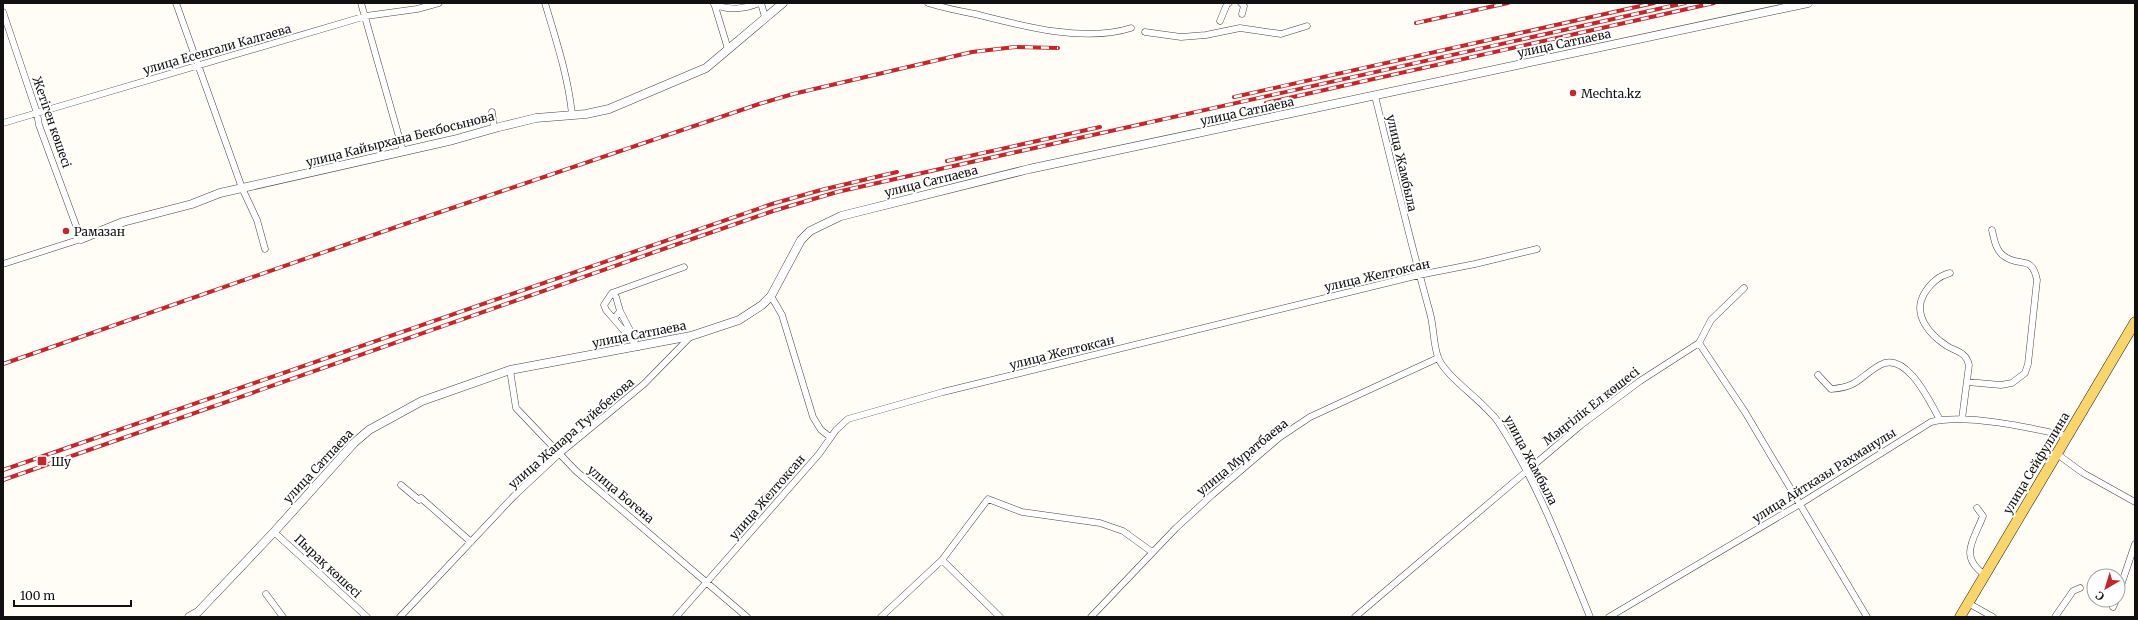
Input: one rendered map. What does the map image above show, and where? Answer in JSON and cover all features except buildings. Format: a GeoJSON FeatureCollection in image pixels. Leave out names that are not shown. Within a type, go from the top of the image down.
{"type":"FeatureCollection","features":[{"type":"Feature","properties":{"kind":"main road","name":"улица Сейфуллина"},"geometry":{"type":"LineString","coordinates":[[1960,617],[2135,322]]}},
{"type":"Feature","properties":{"kind":"street"},"geometry":{"type":"LineString","coordinates":[[176,3],[197,66],[242,188],[257,220],[265,249]]}},
{"type":"Feature","properties":{"kind":"street"},"geometry":{"type":"LineString","coordinates":[[361,3],[366,16],[403,151]]}},
{"type":"Feature","properties":{"kind":"street","name":"улица Есенгали Калгаева"},"geometry":{"type":"LineString","coordinates":[[3,123],[366,16],[417,9],[439,3]]}},
{"type":"Feature","properties":{"kind":"street"},"geometry":{"type":"LineString","coordinates":[[545,3],[570,92],[572,114]]}},
{"type":"Feature","properties":{"kind":"street"},"geometry":{"type":"LineString","coordinates":[[714,4],[726,9],[738,9],[760,3],[765,17]]}},
{"type":"Feature","properties":{"kind":"street","name":"улица Кайырхана Бекбосынова"},"geometry":{"type":"LineString","coordinates":[[3,264],[81,239],[124,222],[192,204],[220,193],[453,140],[536,118],[586,114],[616,106],[706,68],[783,3]]}},
{"type":"Feature","properties":{"kind":"street"},"geometry":{"type":"LineString","coordinates":[[928,3],[1000,22],[1063,32],[1093,35],[1118,32],[1130,28]]}},
{"type":"Feature","properties":{"kind":"street"},"geometry":{"type":"LineString","coordinates":[[1220,21],[1227,4],[1229,3]]}},
{"type":"Feature","properties":{"kind":"street"},"geometry":{"type":"LineString","coordinates":[[1241,3],[1244,6],[1242,14]]}},
{"type":"Feature","properties":{"kind":"street","name":"улица Сатпаева"},"geometry":{"type":"LineString","coordinates":[[189,617],[198,612],[274,532],[354,443],[369,430],[422,402],[510,370],[691,336],[739,320],[762,305],[771,296],[801,240],[817,227],[841,216],[1029,169],[1808,3]]}},
{"type":"Feature","properties":{"kind":"street"},"geometry":{"type":"LineString","coordinates":[[714,4],[728,49]]}},
{"type":"Feature","properties":{"kind":"street","name":"Жетіген көшесі"},"geometry":{"type":"LineString","coordinates":[[3,12],[37,114],[39,125],[81,239]]}},
{"type":"Feature","properties":{"kind":"street"},"geometry":{"type":"LineString","coordinates":[[1145,32],[1181,37],[1206,35],[1240,28],[1281,34],[1307,26]]}},
{"type":"Feature","properties":{"kind":"street","name":"улица Жамбыла"},"geometry":{"type":"LineString","coordinates":[[1375,96],[1404,222],[1430,316],[1438,358],[1445,369],[1492,413],[1526,472],[1552,525],[1590,617]]}},
{"type":"Feature","properties":{"kind":"street"},"geometry":{"type":"LineString","coordinates":[[492,112],[494,128]]}},
{"type":"Feature","properties":{"kind":"street"},"geometry":{"type":"LineString","coordinates":[[1967,382],[2001,385],[2012,383],[2025,373],[2028,364],[2037,280],[2036,274],[2034,269],[2028,263],[2003,256],[1996,246],[1992,230]]}},
{"type":"Feature","properties":{"kind":"street","name":"улица Желтоксан"},"geometry":{"type":"LineString","coordinates":[[676,617],[819,454],[830,437],[848,419],[943,392],[1419,275],[1475,264],[1537,249]]}},
{"type":"Feature","properties":{"kind":"street"},"geometry":{"type":"LineString","coordinates":[[638,347],[604,305],[612,293],[684,267]]}},
{"type":"Feature","properties":{"kind":"street"},"geometry":{"type":"LineString","coordinates":[[1950,273],[1940,276],[1928,288],[1922,301],[1920,314],[1928,329],[1938,339],[1965,355],[1969,365],[1962,419]]}},
{"type":"Feature","properties":{"kind":"street","name":"Мәңгілік Ел көшесі"},"geometry":{"type":"LineString","coordinates":[[1355,617],[1586,421],[1640,381],[1699,343],[1711,320],[1744,288]]}},
{"type":"Feature","properties":{"kind":"street"},"geometry":{"type":"LineString","coordinates":[[612,293],[616,297],[620,311],[638,347]]}},
{"type":"Feature","properties":{"kind":"street"},"geometry":{"type":"LineString","coordinates":[[771,296],[782,315],[813,417],[821,430],[830,437]]}},
{"type":"Feature","properties":{"kind":"street"},"geometry":{"type":"LineString","coordinates":[[614,319],[620,311]]}},
{"type":"Feature","properties":{"kind":"street","name":"улица Жапара Туйебекова"},"geometry":{"type":"LineString","coordinates":[[400,617],[514,496],[560,454],[644,384],[691,336]]}},
{"type":"Feature","properties":{"kind":"street"},"geometry":{"type":"LineString","coordinates":[[1699,343],[1745,412],[1867,617]]}},
{"type":"Feature","properties":{"kind":"street","name":"улица Муратбаева"},"geometry":{"type":"LineString","coordinates":[[1091,617],[1152,552],[1212,495],[1292,429],[1310,417],[1438,358]]}},
{"type":"Feature","properties":{"kind":"street"},"geometry":{"type":"LineString","coordinates":[[1818,375],[1826,385],[1832,389],[1837,389],[1853,385],[1880,364],[1892,362],[1900,364],[1910,374],[1940,420]]}},
{"type":"Feature","properties":{"kind":"street","name":"улица Богена"},"geometry":{"type":"LineString","coordinates":[[510,370],[516,408],[576,471],[747,617]]}},
{"type":"Feature","properties":{"kind":"street","name":"улица Айтказы Рахманулы"},"geometry":{"type":"LineString","coordinates":[[1610,617],[1800,504],[1931,422],[1962,419],[2010,425],[2067,436]]}},
{"type":"Feature","properties":{"kind":"street"},"geometry":{"type":"LineString","coordinates":[[2057,454],[2083,472],[2135,502]]}},
{"type":"Feature","properties":{"kind":"street"},"geometry":{"type":"LineString","coordinates":[[402,485],[471,542]]}},
{"type":"Feature","properties":{"kind":"street"},"geometry":{"type":"LineString","coordinates":[[881,617],[942,560],[988,499],[1022,512],[1100,523],[1123,532],[1152,552]]}},
{"type":"Feature","properties":{"kind":"street"},"geometry":{"type":"LineString","coordinates":[[1976,508],[1983,516],[1972,541],[1971,562],[1985,574]]}},
{"type":"Feature","properties":{"kind":"street","name":"Пырақ көшесі"},"geometry":{"type":"LineString","coordinates":[[274,532],[367,617]]}},
{"type":"Feature","properties":{"kind":"street"},"geometry":{"type":"LineString","coordinates":[[2126,570],[2135,544]]}},
{"type":"Feature","properties":{"kind":"street"},"geometry":{"type":"LineString","coordinates":[[942,560],[1000,617]]}},
{"type":"Feature","properties":{"kind":"street"},"geometry":{"type":"LineString","coordinates":[[2055,617],[2073,591],[2080,588]]}},
{"type":"Feature","properties":{"kind":"street"},"geometry":{"type":"LineString","coordinates":[[266,594],[283,617]]}},
{"type":"Feature","properties":{"kind":"street"},"geometry":{"type":"LineString","coordinates":[[1968,603],[1993,617]]}},
{"type":"Feature","properties":{"kind":"railway"},"geometry":{"type":"LineString","coordinates":[[1416,23],[1508,3]]}},
{"type":"Feature","properties":{"kind":"railway"},"geometry":{"type":"LineString","coordinates":[[1234,97],[1654,3]]}},
{"type":"Feature","properties":{"kind":"railway"},"geometry":{"type":"LineString","coordinates":[[3,480],[773,211],[837,192],[1685,3]]}},
{"type":"Feature","properties":{"kind":"railway"},"geometry":{"type":"LineString","coordinates":[[1266,103],[1714,3]]}},
{"type":"Feature","properties":{"kind":"railway"},"geometry":{"type":"LineString","coordinates":[[3,364],[402,225],[759,104],[793,94],[972,52],[1015,47],[1058,48]]}},
{"type":"Feature","properties":{"kind":"railway"},"geometry":{"type":"LineString","coordinates":[[947,161],[1100,127]]}},
{"type":"Feature","properties":{"kind":"railway"},"geometry":{"type":"LineString","coordinates":[[3,470],[772,204],[821,190],[897,172]]}},
{"type":"Feature","properties":{"kind":"place","name":"Mechta.kz"},"geometry":{"type":"Point","coordinates":[1573,93]}},
{"type":"Feature","properties":{"kind":"place","name":"Рамазан"},"geometry":{"type":"Point","coordinates":[66,231]}},
{"type":"Feature","properties":{"kind":"place","name":"Шу"},"geometry":{"type":"Point","coordinates":[42,461]}}]}
